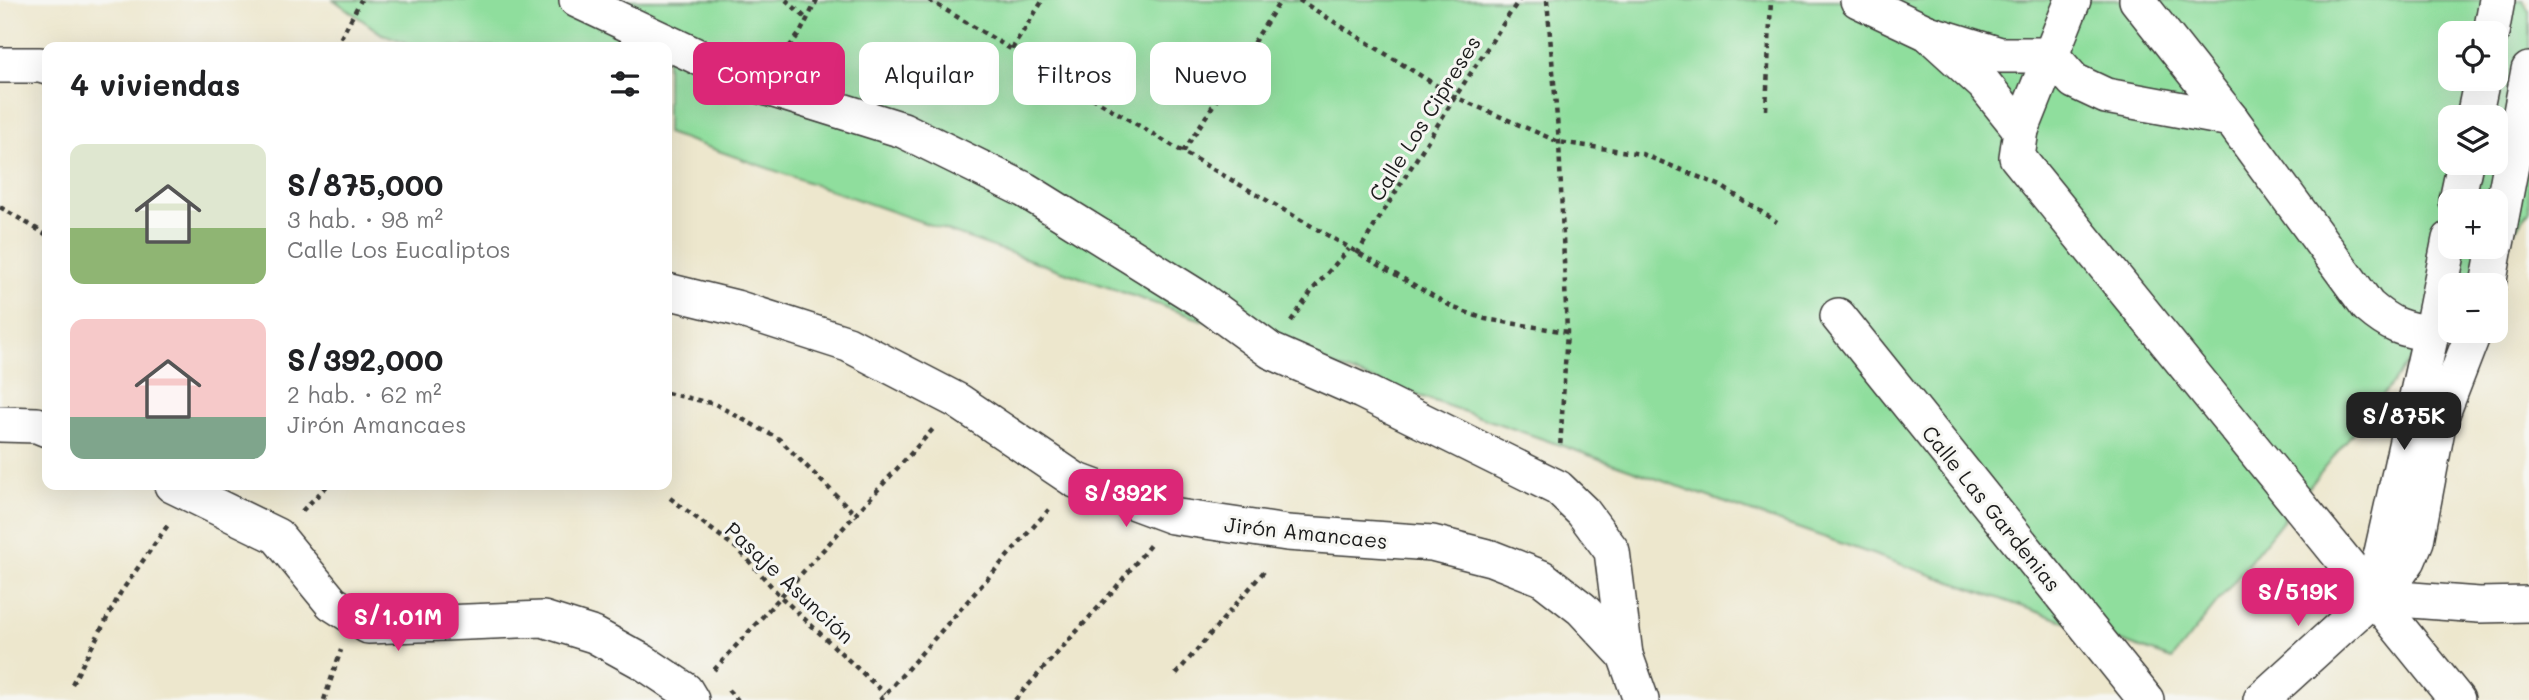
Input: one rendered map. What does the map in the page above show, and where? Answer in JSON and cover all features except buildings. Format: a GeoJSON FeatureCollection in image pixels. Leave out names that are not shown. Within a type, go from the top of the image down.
{"type":"FeatureCollection","features":[{"type":"Feature","properties":{"kind":"street"},"geometry":{"type":"LineString","coordinates":[[577,0],[666,42]]}},
{"type":"Feature","properties":{"kind":"street"},"geometry":{"type":"LineString","coordinates":[[1858,0],[1928,33],[2000,55],[2051,55],[2074,81],[2106,96],[2231,118]]}},
{"type":"Feature","properties":{"kind":"street"},"geometry":{"type":"LineString","coordinates":[[2073,0],[2021,130],[2017,158],[2457,700]]}},
{"type":"Feature","properties":{"kind":"street"},"geometry":{"type":"LineString","coordinates":[[2137,0],[2231,118],[2368,306],[2386,322],[2431,334]]}},
{"type":"Feature","properties":{"kind":"street"},"geometry":{"type":"LineString","coordinates":[[2493,21],[2497,0]]}},
{"type":"Feature","properties":{"kind":"street"},"geometry":{"type":"LineString","coordinates":[[1928,33],[1984,84],[2021,130]]}},
{"type":"Feature","properties":{"kind":"street"},"geometry":{"type":"LineString","coordinates":[[672,45],[693,54]]}},
{"type":"Feature","properties":{"kind":"street"},"geometry":{"type":"LineString","coordinates":[[0,65],[42,66]]}},
{"type":"Feature","properties":{"kind":"street"},"geometry":{"type":"LineString","coordinates":[[2506,189],[2528,81]]}},
{"type":"Feature","properties":{"kind":"street"},"geometry":{"type":"LineString","coordinates":[[822,105],[903,130],[1026,190],[1200,299],[1271,351],[1362,391],[1558,488],[1583,512],[1612,551],[1625,655],[1641,700]]}},
{"type":"Feature","properties":{"kind":"street"},"geometry":{"type":"LineString","coordinates":[[2372,597],[2446,259]]}},
{"type":"Feature","properties":{"kind":"street","name":"Jirón Amancaes"},"geometry":{"type":"LineString","coordinates":[[672,292],[736,308],[848,344],[958,401],[1074,480],[1171,516],[1287,533],[1432,543],[1491,558],[1542,578],[1582,609],[1625,655]]}},
{"type":"Feature","properties":{"kind":"street","name":"Calle Las Gardenias"},"geometry":{"type":"LineString","coordinates":[[1838,316],[2146,700]]}},
{"type":"Feature","properties":{"kind":"street"},"geometry":{"type":"LineString","coordinates":[[2261,700],[2396,577],[2409,561],[2416,541],[2438,424],[2469,343]]}},
{"type":"Feature","properties":{"kind":"street"},"geometry":{"type":"LineString","coordinates":[[0,424],[42,427]]}},
{"type":"Feature","properties":{"kind":"street"},"geometry":{"type":"LineString","coordinates":[[183,490],[277,536],[332,603],[368,626],[543,619],[594,635],[643,662],[685,690],[700,687]]}},
{"type":"Feature","properties":{"kind":"street"},"geometry":{"type":"LineString","coordinates":[[2372,597],[2479,605],[2529,604]]}},
{"type":"Feature","properties":{"kind":"path"},"geometry":{"type":"LineString","coordinates":[[339,42],[361,0]]}},
{"type":"Feature","properties":{"kind":"path"},"geometry":{"type":"LineString","coordinates":[[786,0],[808,20]]}},
{"type":"Feature","properties":{"kind":"path"},"geometry":{"type":"LineString","coordinates":[[794,42],[817,0]]}},
{"type":"Feature","properties":{"kind":"path"},"geometry":{"type":"LineString","coordinates":[[929,0],[1183,152],[1454,308],[1486,320],[1567,332]]}},
{"type":"Feature","properties":{"kind":"path"},"geometry":{"type":"LineString","coordinates":[[1012,50],[1043,0]]}},
{"type":"Feature","properties":{"kind":"path"},"geometry":{"type":"LineString","coordinates":[[1183,152],[1281,0]]}},
{"type":"Feature","properties":{"kind":"path"},"geometry":{"type":"LineString","coordinates":[[1299,0],[1455,97],[1559,142],[1642,154],[1721,186],[1777,222]]}},
{"type":"Feature","properties":{"kind":"path","name":"Calle Los Cipreses"},"geometry":{"type":"LineString","coordinates":[[1357,254],[1519,0]]}},
{"type":"Feature","properties":{"kind":"path"},"geometry":{"type":"LineString","coordinates":[[1547,0],[1559,142],[1567,332],[1558,488]]}},
{"type":"Feature","properties":{"kind":"path"},"geometry":{"type":"LineString","coordinates":[[1766,110],[1771,0]]}},
{"type":"Feature","properties":{"kind":"path"},"geometry":{"type":"LineString","coordinates":[[0,207],[42,232]]}},
{"type":"Feature","properties":{"kind":"path"},"geometry":{"type":"LineString","coordinates":[[1271,351],[1314,288],[1349,249]]}},
{"type":"Feature","properties":{"kind":"path"},"geometry":{"type":"LineString","coordinates":[[672,394],[715,404],[779,439],[856,516]]}},
{"type":"Feature","properties":{"kind":"path"},"geometry":{"type":"LineString","coordinates":[[700,687],[958,401]]}},
{"type":"Feature","properties":{"kind":"path"},"geometry":{"type":"LineString","coordinates":[[880,700],[1074,480]]}},
{"type":"Feature","properties":{"kind":"path"},"geometry":{"type":"LineString","coordinates":[[72,684],[121,592],[180,490]]}},
{"type":"Feature","properties":{"kind":"path","name":"Pasaje Asunción"},"geometry":{"type":"LineString","coordinates":[[670,498],[739,550],[781,597],[885,694]]}},
{"type":"Feature","properties":{"kind":"path"},"geometry":{"type":"LineString","coordinates":[[1015,700],[1114,590],[1171,516]]}},
{"type":"Feature","properties":{"kind":"path"},"geometry":{"type":"LineString","coordinates":[[1176,674],[1267,569],[1287,533]]}},
{"type":"Feature","properties":{"kind":"path"},"geometry":{"type":"LineString","coordinates":[[324,700],[353,616]]}},
{"type":"Feature","properties":{"kind":"green space"},"geometry":{"type":"Polygon","coordinates":[[[334,0],[2523,0],[2529,11],[2529,212],[2508,238],[2508,189],[2438,189],[2438,259],[2491,259],[2480,273],[2438,273],[2438,326],[2172,659],[672,135],[672,42],[405,42],[382,34],[334,0]]]}}]}
